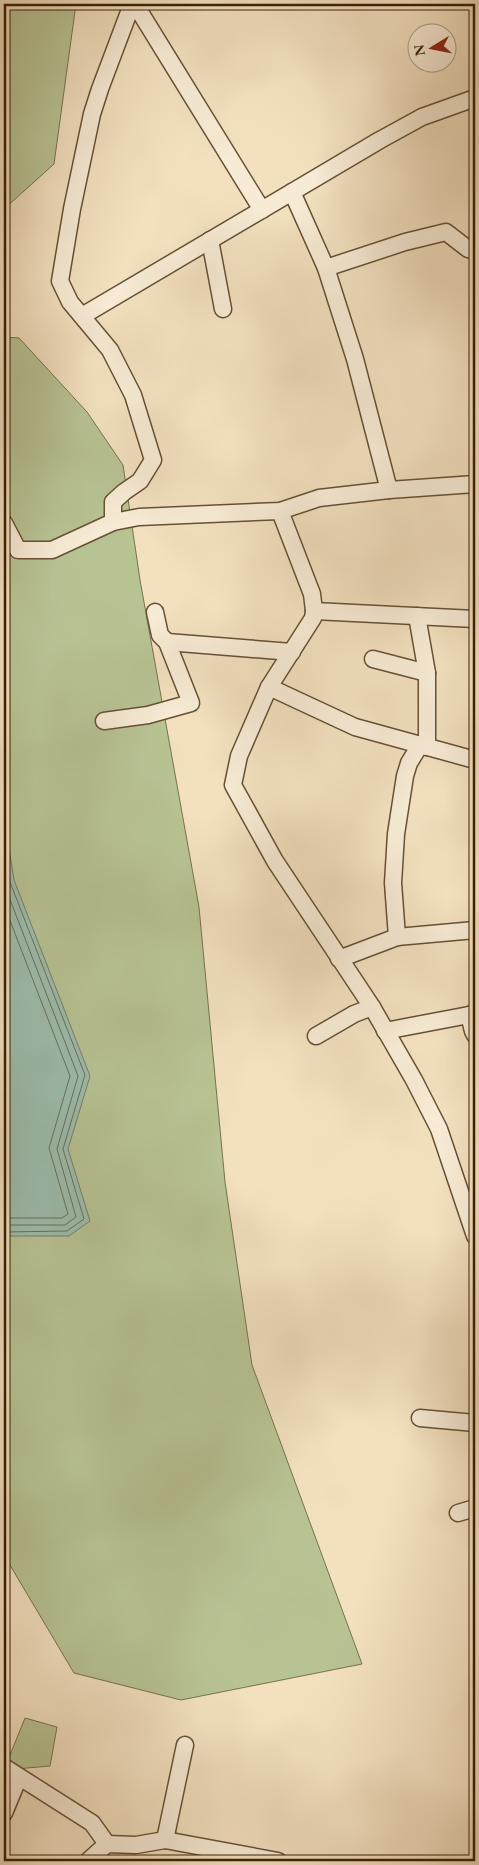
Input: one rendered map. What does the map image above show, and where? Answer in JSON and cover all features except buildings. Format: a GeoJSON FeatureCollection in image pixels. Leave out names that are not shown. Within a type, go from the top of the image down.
{"type":"FeatureCollection","features":[{"type":"Feature","properties":{"kind":"street"},"geometry":{"type":"LineString","coordinates":[[134,4],[262,210]]}},
{"type":"Feature","properties":{"kind":"street"},"geometry":{"type":"LineString","coordinates":[[113,522],[113,502],[140,481],[153,460],[133,394],[110,350],[70,302],[60,281],[72,209],[92,114],[134,4]]}},
{"type":"Feature","properties":{"kind":"street"},"geometry":{"type":"LineString","coordinates":[[82,316],[422,117],[475,98]]}},
{"type":"Feature","properties":{"kind":"street"},"geometry":{"type":"LineString","coordinates":[[292,192],[326,268],[355,359],[389,490]]}},
{"type":"Feature","properties":{"kind":"street"},"geometry":{"type":"LineString","coordinates":[[326,268],[405,242],[446,232],[468,249],[475,250]]}},
{"type":"Feature","properties":{"kind":"street"},"geometry":{"type":"LineString","coordinates":[[210,240],[223,309]]}},
{"type":"Feature","properties":{"kind":"street"},"geometry":{"type":"LineString","coordinates":[[4,523],[18,550],[52,550],[113,522],[139,517],[280,512],[319,498],[389,490],[475,484]]}},
{"type":"Feature","properties":{"kind":"street"},"geometry":{"type":"LineString","coordinates":[[280,512],[312,594],[313,618],[270,687],[240,756],[233,784],[275,861],[372,1007],[414,1080],[439,1129],[474,1228]]}},
{"type":"Feature","properties":{"kind":"street"},"geometry":{"type":"LineString","coordinates":[[314,611],[475,619]]}},
{"type":"Feature","properties":{"kind":"street"},"geometry":{"type":"LineString","coordinates":[[104,721],[148,715],[191,703],[168,642],[160,635],[155,612]]}},
{"type":"Feature","properties":{"kind":"street"},"geometry":{"type":"LineString","coordinates":[[397,937],[393,883],[396,834],[408,763],[423,746],[427,673],[416,616]]}},
{"type":"Feature","properties":{"kind":"street"},"geometry":{"type":"LineString","coordinates":[[168,642],[292,652]]}},
{"type":"Feature","properties":{"kind":"street"},"geometry":{"type":"LineString","coordinates":[[373,659],[427,673]]}},
{"type":"Feature","properties":{"kind":"street"},"geometry":{"type":"LineString","coordinates":[[270,687],[355,727],[475,760]]}},
{"type":"Feature","properties":{"kind":"street"},"geometry":{"type":"LineString","coordinates":[[339,959],[397,937],[475,930]]}},
{"type":"Feature","properties":{"kind":"street"},"geometry":{"type":"LineString","coordinates":[[316,1036],[354,1014],[372,1007]]}},
{"type":"Feature","properties":{"kind":"street"},"geometry":{"type":"LineString","coordinates":[[385,1031],[472,1014],[472,1031],[475,1035]]}},
{"type":"Feature","properties":{"kind":"street"},"geometry":{"type":"LineString","coordinates":[[420,1418],[475,1424]]}},
{"type":"Feature","properties":{"kind":"street"},"geometry":{"type":"LineString","coordinates":[[458,1513],[475,1508]]}},
{"type":"Feature","properties":{"kind":"street"},"geometry":{"type":"LineString","coordinates":[[165,1840],[185,1745]]}},
{"type":"Feature","properties":{"kind":"street"},"geometry":{"type":"LineString","coordinates":[[4,1767],[92,1823],[107,1844]]}},
{"type":"Feature","properties":{"kind":"street"},"geometry":{"type":"LineString","coordinates":[[4,1814],[19,1777]]}},
{"type":"Feature","properties":{"kind":"street"},"geometry":{"type":"LineString","coordinates":[[88,1861],[107,1844],[136,1845],[165,1840],[278,1861]]}},
{"type":"Feature","properties":{"kind":"green space"},"geometry":{"type":"Polygon","coordinates":[[[4,4],[74,4],[75,11],[54,164],[4,209],[4,4]]]}},
{"type":"Feature","properties":{"kind":"green space"},"geometry":{"type":"Polygon","coordinates":[[[4,337],[19,338],[87,412],[123,465],[140,580],[199,907],[225,1182],[252,1365],[362,1664],[181,1700],[74,1673],[4,1555],[4,337]]]}},
{"type":"Feature","properties":{"kind":"green space"},"geometry":{"type":"Polygon","coordinates":[[[25,1718],[57,1727],[50,1766],[4,1770],[25,1718]]]}},
{"type":"Feature","properties":{"kind":"water"},"geometry":{"type":"Polygon","coordinates":[[[4,816],[14,880],[90,1076],[68,1149],[90,1221],[69,1236],[4,1236],[4,816]]]}}]}
